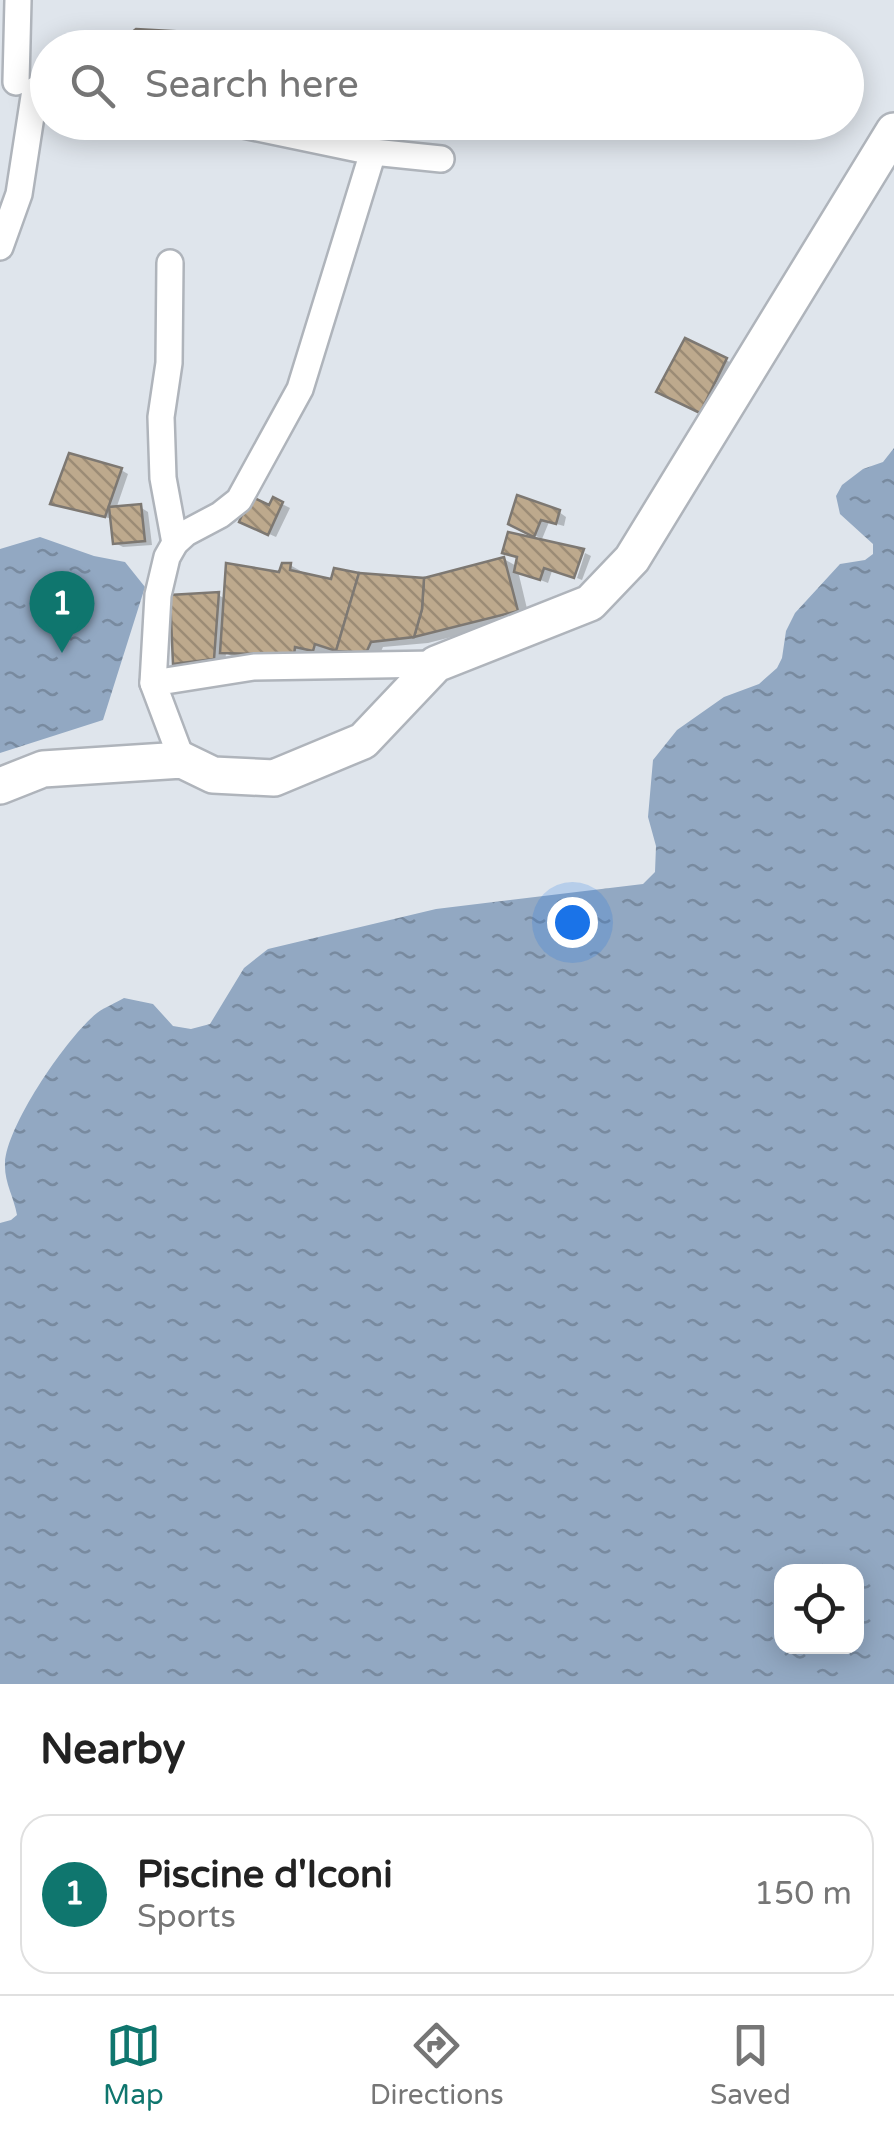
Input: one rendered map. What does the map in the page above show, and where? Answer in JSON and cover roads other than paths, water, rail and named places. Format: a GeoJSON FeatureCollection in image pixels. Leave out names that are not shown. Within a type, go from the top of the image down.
{"type":"FeatureCollection","features":[{"type":"Feature","properties":{"kind":"street"},"geometry":{"type":"LineString","coordinates":[[0,247],[19,194],[25,88],[18,0]]}},
{"type":"Feature","properties":{"kind":"street"},"geometry":{"type":"LineString","coordinates":[[153,684],[254,667],[436,664],[590,602],[632,559],[894,132]]}},
{"type":"Feature","properties":{"kind":"street"},"geometry":{"type":"LineString","coordinates":[[315,140],[373,152],[441,159]]}},
{"type":"Feature","properties":{"kind":"street"},"geometry":{"type":"LineString","coordinates":[[182,760],[153,684],[158,595],[167,557],[186,532],[220,515],[239,500],[300,389],[373,152]]}},
{"type":"Feature","properties":{"kind":"street"},"geometry":{"type":"LineString","coordinates":[[170,262],[169,363],[161,417],[163,478],[175,542]]}},
{"type":"Feature","properties":{"kind":"street"},"geometry":{"type":"LineString","coordinates":[[0,786],[44,769],[182,760],[213,774],[274,778],[362,741],[436,664]]}},
{"type":"Feature","properties":{"kind":"water"},"geometry":{"type":"Polygon","coordinates":[[[894,448],[894,1684],[0,1684],[0,1223],[17,1215],[5,1163],[16,1127],[55,1061],[97,1013],[124,998],[153,1004],[173,1026],[191,1029],[210,1024],[244,968],[268,949],[436,909],[643,884],[655,872],[656,846],[648,817],[653,760],[677,730],[724,697],[759,684],[777,668],[795,613],[840,564],[865,560],[873,554],[873,544],[840,514],[836,496],[842,485],[863,469],[883,462],[894,448]]]}},
{"type":"Feature","properties":{"kind":"water"},"geometry":{"type":"Polygon","coordinates":[[[40,537],[125,562],[145,587],[103,720],[0,753],[0,549],[40,537]]]}},
{"type":"Feature","properties":{"kind":"place","name":"Piscine d'Iconi"},"geometry":{"type":"Point","coordinates":[62,653]}}]}
